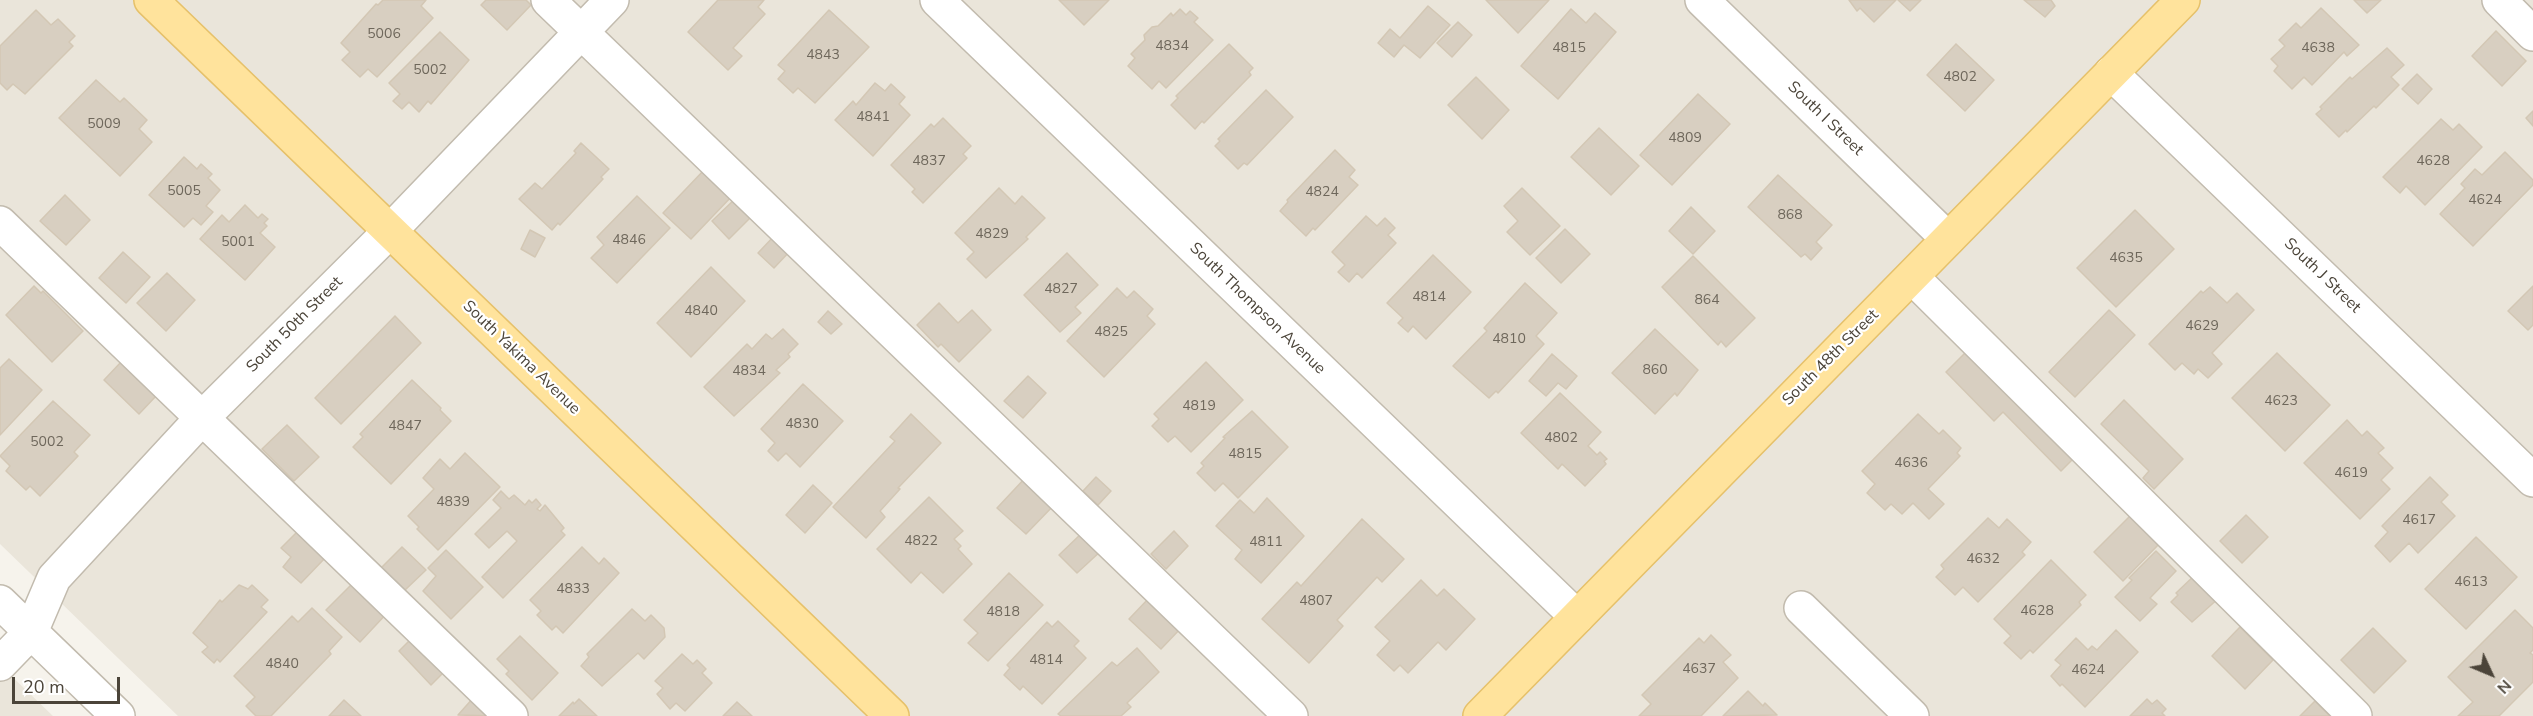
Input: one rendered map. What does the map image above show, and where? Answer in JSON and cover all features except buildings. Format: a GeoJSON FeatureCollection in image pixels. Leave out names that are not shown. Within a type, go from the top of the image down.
{"type":"FeatureCollection","features":[{"type":"Feature","properties":{"kind":"main road","name":"South Yakima Avenue"},"geometry":{"type":"LineString","coordinates":[[151,0],[892,716]]}},
{"type":"Feature","properties":{"kind":"main road","name":"South 48th Street"},"geometry":{"type":"LineString","coordinates":[[1480,716],[2183,0]]}},
{"type":"Feature","properties":{"kind":"street"},"geometry":{"type":"LineString","coordinates":[[548,0],[1291,716]]}},
{"type":"Feature","properties":{"kind":"street","name":"South 50th Street"},"geometry":{"type":"LineString","coordinates":[[0,664],[31,632],[54,578],[202,418],[390,231],[612,0]]}},
{"type":"Feature","properties":{"kind":"street","name":"South Thompson Avenue"},"geometry":{"type":"LineString","coordinates":[[937,0],[1577,617]]}},
{"type":"Feature","properties":{"kind":"street","name":"South I Street"},"geometry":{"type":"LineString","coordinates":[[1702,0],[1948,238]]}},
{"type":"Feature","properties":{"kind":"street"},"geometry":{"type":"LineString","coordinates":[[2499,0],[2533,34]]}},
{"type":"Feature","properties":{"kind":"street","name":"South J Street"},"geometry":{"type":"LineString","coordinates":[[2111,73],[2533,480]]}},
{"type":"Feature","properties":{"kind":"street"},"geometry":{"type":"LineString","coordinates":[[0,223],[511,716]]}},
{"type":"Feature","properties":{"kind":"street"},"geometry":{"type":"LineString","coordinates":[[1911,277],[2355,716]]}},
{"type":"Feature","properties":{"kind":"street"},"geometry":{"type":"LineString","coordinates":[[0,602],[118,716]]}},
{"type":"Feature","properties":{"kind":"street"},"geometry":{"type":"LineString","coordinates":[[1801,608],[1912,716]]}},
{"type":"Feature","properties":{"kind":"shaded area"},"geometry":{"type":"Polygon","coordinates":[[[0,0],[2533,0],[2533,716],[178,716],[0,544],[0,0]]]}},
{"type":"Feature","properties":{"kind":"shaded area"},"geometry":{"type":"Polygon","coordinates":[[[0,665],[53,716],[0,716],[0,665]]]}}]}
